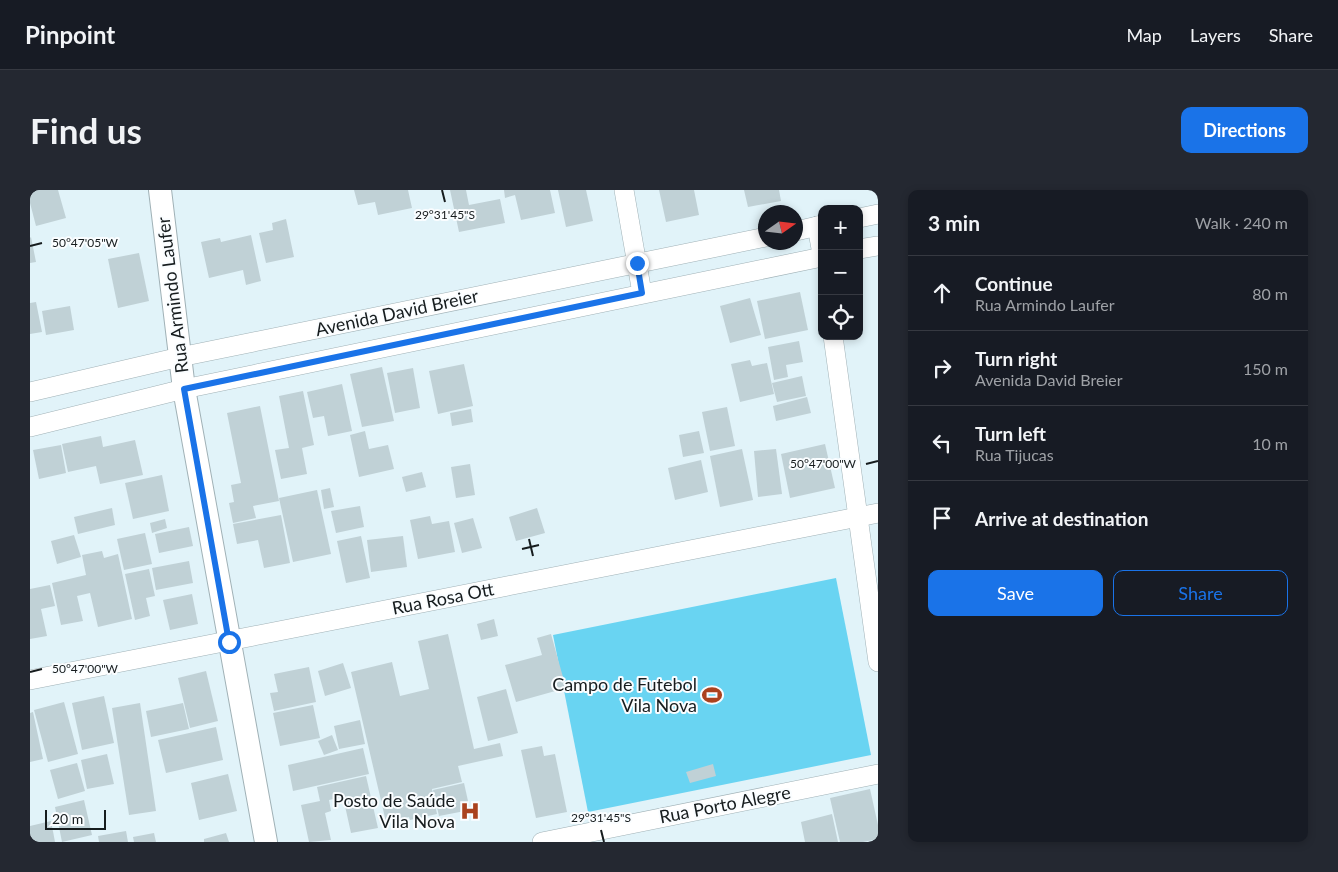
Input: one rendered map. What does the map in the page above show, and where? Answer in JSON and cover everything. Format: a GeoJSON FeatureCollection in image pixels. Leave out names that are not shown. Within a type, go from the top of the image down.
{"type":"FeatureCollection","features":[{"type":"Feature","properties":{"kind":"street","name":"Rua Armindo Laufer"},"geometry":{"type":"LineString","coordinates":[[160,190],[184,389],[266,842]]}},
{"type":"Feature","properties":{"kind":"street"},"geometry":{"type":"LineString","coordinates":[[624,190],[642,293]]}},
{"type":"Feature","properties":{"kind":"street"},"geometry":{"type":"LineString","coordinates":[[863,217],[878,214]]}},
{"type":"Feature","properties":{"kind":"street"},"geometry":{"type":"LineString","coordinates":[[803,230],[818,226]]}},
{"type":"Feature","properties":{"kind":"street","name":"Avenida David Breier"},"geometry":{"type":"LineString","coordinates":[[30,392],[180,358],[758,239]]}},
{"type":"Feature","properties":{"kind":"street"},"geometry":{"type":"LineString","coordinates":[[863,248],[878,246]]}},
{"type":"Feature","properties":{"kind":"street","name":"Avenida David Breier"},"geometry":{"type":"LineString","coordinates":[[30,427],[184,389],[818,257]]}},
{"type":"Feature","properties":{"kind":"street"},"geometry":{"type":"LineString","coordinates":[[834,340],[878,662]]}},
{"type":"Feature","properties":{"kind":"street","name":"Rua Rosa Ott"},"geometry":{"type":"LineString","coordinates":[[30,680],[878,513]]}},
{"type":"Feature","properties":{"kind":"street","name":"Rua Porto Alegre"},"geometry":{"type":"LineString","coordinates":[[542,842],[878,774]]}},
{"type":"Feature","properties":{"kind":"shaded area","name":"Campo de Futebol Vila Nova"},"geometry":{"type":"Polygon","coordinates":[[[836,578],[871,755],[588,812],[553,635],[836,578]]]}},
{"type":"Feature","properties":{"kind":"building"},"geometry":{"type":"Polygon","coordinates":[[[30,190],[58,190],[66,218],[36,226],[30,203],[30,190]]]}},
{"type":"Feature","properties":{"kind":"building"},"geometry":{"type":"Polygon","coordinates":[[[354,190],[408,190],[412,208],[378,215],[375,202],[358,205],[354,190]]]}},
{"type":"Feature","properties":{"kind":"building"},"geometry":{"type":"Polygon","coordinates":[[[450,190],[466,190],[469,205],[500,199],[505,223],[459,232],[450,190]]]}},
{"type":"Feature","properties":{"kind":"building"},"geometry":{"type":"Polygon","coordinates":[[[504,190],[550,190],[555,213],[521,220],[515,195],[505,198],[504,190]]]}},
{"type":"Feature","properties":{"kind":"building"},"geometry":{"type":"Polygon","coordinates":[[[558,190],[586,190],[593,221],[566,227],[558,190]]]}},
{"type":"Feature","properties":{"kind":"building"},"geometry":{"type":"Polygon","coordinates":[[[659,190],[694,190],[699,215],[666,222],[659,190]]]}},
{"type":"Feature","properties":{"kind":"building"},"geometry":{"type":"Polygon","coordinates":[[[744,190],[779,190],[781,201],[748,207],[744,190]]]}},
{"type":"Feature","properties":{"kind":"building"},"geometry":{"type":"Polygon","coordinates":[[[286,219],[294,257],[266,263],[259,233],[273,230],[272,223],[286,219]]]}},
{"type":"Feature","properties":{"kind":"building"},"geometry":{"type":"Polygon","coordinates":[[[251,235],[261,281],[246,285],[243,270],[209,278],[201,242],[220,238],[221,242],[251,235]]]}},
{"type":"Feature","properties":{"kind":"building"},"geometry":{"type":"Polygon","coordinates":[[[30,238],[36,262],[30,263],[30,238]]]}},
{"type":"Feature","properties":{"kind":"building"},"geometry":{"type":"Polygon","coordinates":[[[139,253],[149,301],[118,308],[108,259],[139,253]]]}},
{"type":"Feature","properties":{"kind":"building"},"geometry":{"type":"Polygon","coordinates":[[[800,292],[808,330],[765,339],[757,301],[800,292]]]}},
{"type":"Feature","properties":{"kind":"building"},"geometry":{"type":"Polygon","coordinates":[[[750,298],[761,335],[730,343],[720,306],[750,298]]]}},
{"type":"Feature","properties":{"kind":"building"},"geometry":{"type":"Polygon","coordinates":[[[36,302],[42,332],[30,334],[30,303],[36,302]]]}},
{"type":"Feature","properties":{"kind":"building"},"geometry":{"type":"Polygon","coordinates":[[[70,306],[74,330],[46,335],[42,311],[70,306]]]}},
{"type":"Feature","properties":{"kind":"building"},"geometry":{"type":"Polygon","coordinates":[[[799,341],[803,362],[786,365],[788,377],[774,380],[768,347],[799,341]]]}},
{"type":"Feature","properties":{"kind":"building"},"geometry":{"type":"Polygon","coordinates":[[[750,360],[752,366],[767,363],[774,394],[740,402],[731,364],[750,360]]]}},
{"type":"Feature","properties":{"kind":"building"},"geometry":{"type":"Polygon","coordinates":[[[464,364],[473,406],[438,414],[429,371],[464,364]]]}},
{"type":"Feature","properties":{"kind":"building"},"geometry":{"type":"Polygon","coordinates":[[[382,367],[394,421],[362,427],[350,374],[382,367]]]}},
{"type":"Feature","properties":{"kind":"building"},"geometry":{"type":"Polygon","coordinates":[[[413,368],[420,408],[395,413],[387,373],[413,368]]]}},
{"type":"Feature","properties":{"kind":"building"},"geometry":{"type":"Polygon","coordinates":[[[802,376],[806,396],[777,402],[772,383],[802,376]]]}},
{"type":"Feature","properties":{"kind":"building"},"geometry":{"type":"Polygon","coordinates":[[[342,384],[352,431],[328,436],[324,416],[313,418],[307,392],[342,384]]]}},
{"type":"Feature","properties":{"kind":"building"},"geometry":{"type":"Polygon","coordinates":[[[303,391],[314,445],[302,448],[307,474],[281,479],[275,450],[289,448],[279,396],[303,391]]]}},
{"type":"Feature","properties":{"kind":"building"},"geometry":{"type":"Polygon","coordinates":[[[807,397],[811,413],[776,421],[773,406],[807,397]]]}},
{"type":"Feature","properties":{"kind":"building"},"geometry":{"type":"Polygon","coordinates":[[[260,406],[279,501],[253,506],[256,518],[233,523],[229,503],[234,502],[231,485],[241,483],[227,413],[260,406]]]}},
{"type":"Feature","properties":{"kind":"building"},"geometry":{"type":"Polygon","coordinates":[[[727,407],[735,446],[710,451],[702,412],[727,407]]]}},
{"type":"Feature","properties":{"kind":"building"},"geometry":{"type":"Polygon","coordinates":[[[471,409],[473,422],[452,426],[450,413],[471,409]]]}},
{"type":"Feature","properties":{"kind":"building"},"geometry":{"type":"Polygon","coordinates":[[[365,431],[369,449],[388,445],[394,469],[359,477],[350,435],[365,431]]]}},
{"type":"Feature","properties":{"kind":"building"},"geometry":{"type":"Polygon","coordinates":[[[699,431],[704,453],[683,457],[679,435],[699,431]]]}},
{"type":"Feature","properties":{"kind":"building"},"geometry":{"type":"Polygon","coordinates":[[[101,436],[103,447],[135,440],[143,475],[100,484],[96,466],[68,472],[62,444],[101,436]]]}},
{"type":"Feature","properties":{"kind":"building"},"geometry":{"type":"Polygon","coordinates":[[[825,444],[835,488],[790,498],[781,454],[825,444]]]}},
{"type":"Feature","properties":{"kind":"building"},"geometry":{"type":"Polygon","coordinates":[[[61,445],[66,473],[39,479],[33,450],[61,445]]]}},
{"type":"Feature","properties":{"kind":"building"},"geometry":{"type":"Polygon","coordinates":[[[742,449],[753,500],[720,507],[710,456],[742,449]]]}},
{"type":"Feature","properties":{"kind":"building"},"geometry":{"type":"Polygon","coordinates":[[[776,449],[782,494],[758,497],[754,451],[776,449]]]}},
{"type":"Feature","properties":{"kind":"building"},"geometry":{"type":"Polygon","coordinates":[[[701,460],[708,492],[675,500],[668,468],[701,460]]]}},
{"type":"Feature","properties":{"kind":"building"},"geometry":{"type":"Polygon","coordinates":[[[470,464],[475,495],[456,498],[451,467],[470,464]]]}},
{"type":"Feature","properties":{"kind":"building"},"geometry":{"type":"Polygon","coordinates":[[[422,472],[426,487],[406,492],[402,477],[422,472]]]}},
{"type":"Feature","properties":{"kind":"building"},"geometry":{"type":"Polygon","coordinates":[[[162,475],[169,511],[133,519],[125,483],[162,475]]]}},
{"type":"Feature","properties":{"kind":"building"},"geometry":{"type":"Polygon","coordinates":[[[330,488],[334,507],[324,509],[321,490],[330,488]]]}},
{"type":"Feature","properties":{"kind":"building"},"geometry":{"type":"Polygon","coordinates":[[[317,490],[331,554],[293,562],[279,498],[317,490]]]}},
{"type":"Feature","properties":{"kind":"building"},"geometry":{"type":"Polygon","coordinates":[[[360,506],[364,527],[336,533],[331,511],[360,506]]]}},
{"type":"Feature","properties":{"kind":"building"},"geometry":{"type":"Polygon","coordinates":[[[112,508],[115,525],[78,534],[74,517],[112,508]]]}},
{"type":"Feature","properties":{"kind":"building"},"geometry":{"type":"Polygon","coordinates":[[[537,508],[545,533],[516,541],[509,517],[537,508]]]}},
{"type":"Feature","properties":{"kind":"building"},"geometry":{"type":"Polygon","coordinates":[[[281,515],[290,563],[264,568],[258,540],[237,544],[233,524],[281,515]]]}},
{"type":"Feature","properties":{"kind":"building"},"geometry":{"type":"Polygon","coordinates":[[[430,516],[432,524],[449,521],[455,552],[418,559],[410,520],[430,516]]]}},
{"type":"Feature","properties":{"kind":"building"},"geometry":{"type":"Polygon","coordinates":[[[473,518],[482,548],[462,553],[454,523],[473,518]]]}},
{"type":"Feature","properties":{"kind":"building"},"geometry":{"type":"Polygon","coordinates":[[[165,519],[167,528],[152,533],[150,523],[165,519]]]}},
{"type":"Feature","properties":{"kind":"building"},"geometry":{"type":"Polygon","coordinates":[[[189,527],[193,546],[159,553],[155,534],[189,527]]]}},
{"type":"Feature","properties":{"kind":"building"},"geometry":{"type":"Polygon","coordinates":[[[145,533],[152,564],[124,570],[117,539],[145,533]]]}},
{"type":"Feature","properties":{"kind":"building"},"geometry":{"type":"Polygon","coordinates":[[[74,535],[81,557],[57,564],[51,541],[74,535]]]}},
{"type":"Feature","properties":{"kind":"building"},"geometry":{"type":"Polygon","coordinates":[[[361,536],[370,578],[346,583],[337,541],[361,536]]]}},
{"type":"Feature","properties":{"kind":"building"},"geometry":{"type":"Polygon","coordinates":[[[403,536],[407,567],[371,572],[367,540],[403,536]]]}},
{"type":"Feature","properties":{"kind":"building"},"geometry":{"type":"Polygon","coordinates":[[[102,551],[104,558],[118,554],[132,619],[98,627],[90,593],[77,596],[83,621],[61,625],[52,583],[86,575],[82,555],[102,551]]]}},
{"type":"Feature","properties":{"kind":"building"},"geometry":{"type":"Polygon","coordinates":[[[189,561],[193,583],[156,590],[152,568],[189,561]]]}},
{"type":"Feature","properties":{"kind":"building"},"geometry":{"type":"Polygon","coordinates":[[[149,569],[155,596],[146,598],[150,616],[135,620],[125,574],[149,569]]]}},
{"type":"Feature","properties":{"kind":"building"},"geometry":{"type":"Polygon","coordinates":[[[50,585],[55,606],[41,609],[47,636],[30,639],[30,589],[50,585]]]}},
{"type":"Feature","properties":{"kind":"building"},"geometry":{"type":"Polygon","coordinates":[[[192,594],[198,624],[170,630],[163,600],[192,594]]]}},
{"type":"Feature","properties":{"kind":"building"},"geometry":{"type":"Polygon","coordinates":[[[494,619],[498,636],[481,640],[477,624],[494,619]]]}},
{"type":"Feature","properties":{"kind":"building"},"geometry":{"type":"Polygon","coordinates":[[[448,634],[474,749],[500,743],[503,756],[458,766],[462,782],[432,789],[437,814],[410,820],[409,817],[386,822],[351,672],[392,662],[400,696],[429,689],[418,641],[448,634]]]}},
{"type":"Feature","properties":{"kind":"building"},"geometry":{"type":"Polygon","coordinates":[[[551,634],[566,688],[516,702],[505,665],[542,655],[537,638],[551,634]]]}},
{"type":"Feature","properties":{"kind":"building"},"geometry":{"type":"Polygon","coordinates":[[[343,663],[351,688],[325,696],[318,671],[343,663]]]}},
{"type":"Feature","properties":{"kind":"building"},"geometry":{"type":"Polygon","coordinates":[[[309,667],[316,702],[274,711],[270,693],[278,692],[274,674],[309,667]]]}},
{"type":"Feature","properties":{"kind":"building"},"geometry":{"type":"Polygon","coordinates":[[[206,671],[218,721],[190,728],[178,678],[206,671]]]}},
{"type":"Feature","properties":{"kind":"building"},"geometry":{"type":"Polygon","coordinates":[[[506,689],[518,733],[488,741],[477,697],[506,689]]]}},
{"type":"Feature","properties":{"kind":"building"},"geometry":{"type":"Polygon","coordinates":[[[104,696],[114,743],[82,750],[72,703],[104,696]]]}},
{"type":"Feature","properties":{"kind":"building"},"geometry":{"type":"Polygon","coordinates":[[[64,702],[78,754],[48,762],[34,710],[64,702]]]}},
{"type":"Feature","properties":{"kind":"building"},"geometry":{"type":"Polygon","coordinates":[[[140,703],[156,811],[129,815],[112,708],[140,703]]]}},
{"type":"Feature","properties":{"kind":"building"},"geometry":{"type":"Polygon","coordinates":[[[183,703],[189,729],[151,737],[146,711],[183,703]]]}},
{"type":"Feature","properties":{"kind":"building"},"geometry":{"type":"Polygon","coordinates":[[[313,705],[320,738],[280,746],[273,713],[313,705]]]}},
{"type":"Feature","properties":{"kind":"building"},"geometry":{"type":"Polygon","coordinates":[[[33,712],[43,759],[30,762],[30,713],[33,712]]]}},
{"type":"Feature","properties":{"kind":"building"},"geometry":{"type":"Polygon","coordinates":[[[360,720],[365,744],[339,749],[334,726],[360,720]]]}},
{"type":"Feature","properties":{"kind":"building"},"geometry":{"type":"Polygon","coordinates":[[[216,727],[223,760],[166,773],[158,740],[216,727]]]}},
{"type":"Feature","properties":{"kind":"building"},"geometry":{"type":"Polygon","coordinates":[[[332,735],[338,750],[324,755],[318,741],[332,735]]]}},
{"type":"Feature","properties":{"kind":"building"},"geometry":{"type":"Polygon","coordinates":[[[542,746],[544,756],[555,754],[567,812],[536,818],[521,750],[542,746]]]}},
{"type":"Feature","properties":{"kind":"building"},"geometry":{"type":"Polygon","coordinates":[[[363,748],[369,774],[293,791],[288,765],[363,748]]]}},
{"type":"Feature","properties":{"kind":"building"},"geometry":{"type":"Polygon","coordinates":[[[107,754],[114,784],[87,789],[81,760],[107,754]]]}},
{"type":"Feature","properties":{"kind":"building"},"geometry":{"type":"Polygon","coordinates":[[[77,763],[85,791],[58,799],[50,770],[77,763]]]}},
{"type":"Feature","properties":{"kind":"building"},"geometry":{"type":"Polygon","coordinates":[[[713,764],[716,776],[690,783],[686,772],[713,764]]]}},
{"type":"Feature","properties":{"kind":"building"},"geometry":{"type":"Polygon","coordinates":[[[228,774],[237,811],[199,820],[191,783],[228,774]]]}},
{"type":"Feature","properties":{"kind":"building"},"geometry":{"type":"Polygon","coordinates":[[[366,776],[378,828],[351,833],[343,797],[329,800],[331,811],[325,813],[331,840],[309,842],[301,805],[320,801],[317,787],[366,776]]]}},
{"type":"Feature","properties":{"kind":"building"},"geometry":{"type":"Polygon","coordinates":[[[464,783],[470,810],[439,816],[433,790],[464,783]]]}},
{"type":"Feature","properties":{"kind":"building"},"geometry":{"type":"Polygon","coordinates":[[[870,789],[878,825],[878,839],[863,842],[840,842],[830,798],[870,789]]]}},
{"type":"Feature","properties":{"kind":"building"},"geometry":{"type":"Polygon","coordinates":[[[84,800],[92,835],[62,842],[55,807],[84,800]]]}},
{"type":"Feature","properties":{"kind":"building"},"geometry":{"type":"Polygon","coordinates":[[[832,814],[838,842],[805,842],[801,822],[832,814]]]}},
{"type":"Feature","properties":{"kind":"building"},"geometry":{"type":"Polygon","coordinates":[[[51,821],[55,842],[30,842],[30,826],[51,821]]]}},
{"type":"Feature","properties":{"kind":"building"},"geometry":{"type":"Polygon","coordinates":[[[126,831],[128,842],[99,842],[98,836],[126,831]]]}},
{"type":"Feature","properties":{"kind":"building"},"geometry":{"type":"Polygon","coordinates":[[[154,833],[156,842],[134,842],[133,837],[154,833]]]}},
{"type":"Feature","properties":{"kind":"building"},"geometry":{"type":"Polygon","coordinates":[[[226,833],[229,842],[204,842],[204,839],[226,833]]]}},
{"type":"Feature","properties":{"kind":"place","name":"Campo de Futebol Vila Nova"},"geometry":{"type":"Point","coordinates":[712,695]}},
{"type":"Feature","properties":{"kind":"place","name":"Posto de Saúde Vila Nova"},"geometry":{"type":"Point","coordinates":[470,811]}},
{"type":"Feature","properties":{"kind":"route"},"geometry":{"type":"LineString","coordinates":[[229,642],[184,389],[642,293],[637,263]]}}]}
